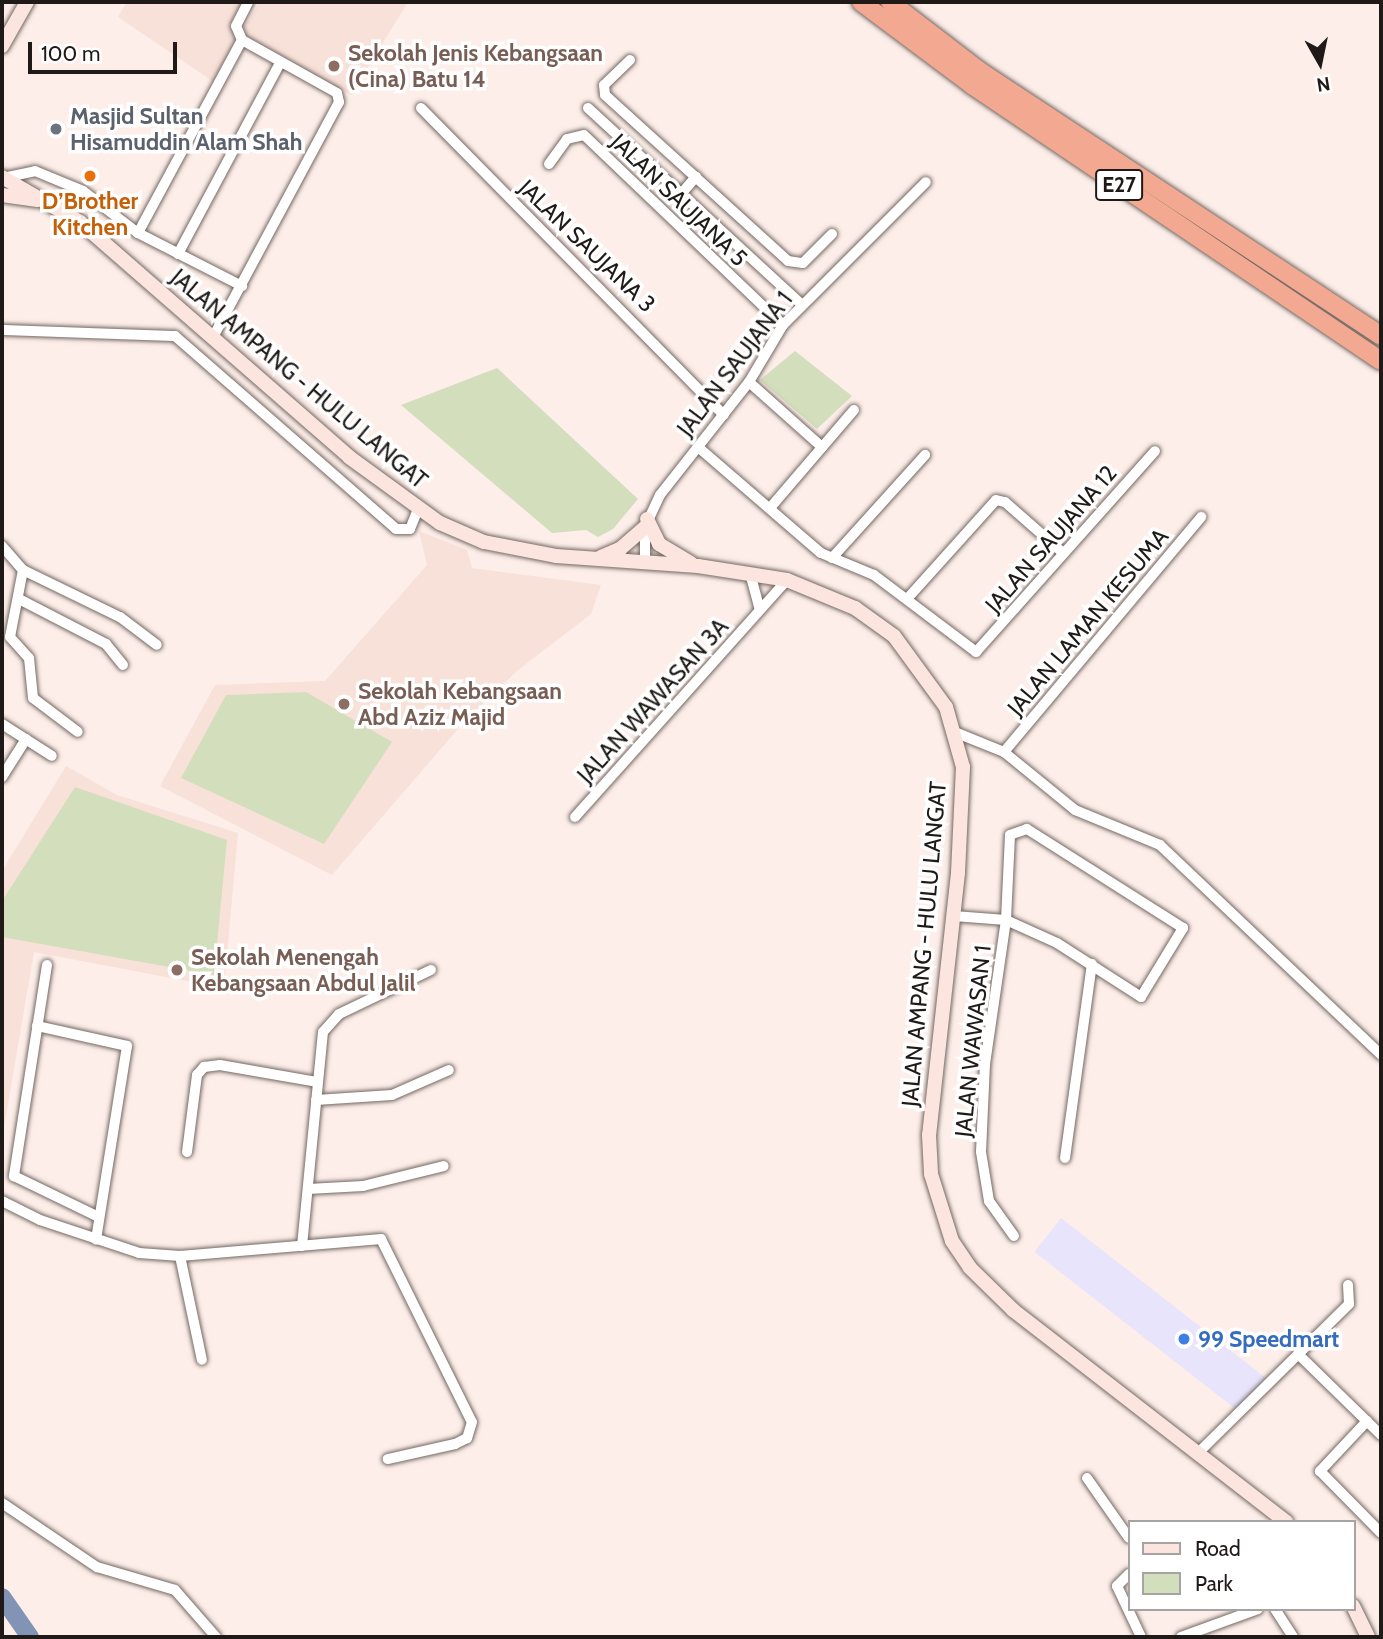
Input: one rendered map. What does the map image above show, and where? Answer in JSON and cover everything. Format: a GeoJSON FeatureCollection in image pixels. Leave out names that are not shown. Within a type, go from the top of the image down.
{"type":"FeatureCollection","features":[{"type":"Feature","properties":{"kind":"highway","name":"E27"},"geometry":{"type":"LineString","coordinates":[[861,2],[972,85],[1381,361]]}},
{"type":"Feature","properties":{"kind":"highway","name":"E27"},"geometry":{"type":"LineString","coordinates":[[890,2],[981,72],[1381,336]]}},
{"type":"Feature","properties":{"kind":"street"},"geometry":{"type":"LineString","coordinates":[[2,46],[27,2]]}},
{"type":"Feature","properties":{"kind":"street"},"geometry":{"type":"LineString","coordinates":[[212,339],[339,103],[337,93],[242,40],[237,22],[248,2]]}},
{"type":"Feature","properties":{"kind":"street"},"geometry":{"type":"LineString","coordinates":[[138,233],[242,40]]}},
{"type":"Feature","properties":{"kind":"street"},"geometry":{"type":"LineString","coordinates":[[630,60],[604,85],[605,94],[795,264],[803,263],[832,234]]}},
{"type":"Feature","properties":{"kind":"street"},"geometry":{"type":"LineString","coordinates":[[178,254],[280,63]]}},
{"type":"Feature","properties":{"kind":"street","name":"JALAN SAUJANA 3"},"geometry":{"type":"LineString","coordinates":[[421,108],[724,415]]}},
{"type":"Feature","properties":{"kind":"street","name":"JALAN SAUJANA 5"},"geometry":{"type":"LineString","coordinates":[[588,108],[801,304]]}},
{"type":"Feature","properties":{"kind":"street","name":"JALAN SAUJANA 5"},"geometry":{"type":"LineString","coordinates":[[549,164],[567,139],[584,135],[783,326]]}},
{"type":"Feature","properties":{"kind":"street"},"geometry":{"type":"LineString","coordinates":[[2,177],[27,169],[83,191],[138,233],[242,286]]}},
{"type":"Feature","properties":{"kind":"street","name":"JALAN AMPANG - HULU LANGAT"},"geometry":{"type":"LineString","coordinates":[[2,177],[56,204],[212,339],[418,509],[484,542],[596,559],[698,566],[787,580],[855,608],[894,636],[934,685],[957,733],[963,792],[954,916],[929,1135],[931,1174],[953,1241],[970,1268],[1013,1310],[1283,1520]]}},
{"type":"Feature","properties":{"kind":"street"},"geometry":{"type":"LineString","coordinates":[[681,194],[696,177]]}},
{"type":"Feature","properties":{"kind":"street","name":"JALAN SAUJANA 1"},"geometry":{"type":"LineString","coordinates":[[646,523],[698,447],[749,382],[783,326],[801,304],[926,182]]}},
{"type":"Feature","properties":{"kind":"street"},"geometry":{"type":"LineString","coordinates":[[2,195],[56,204]]}},
{"type":"Feature","properties":{"kind":"street"},"geometry":{"type":"LineString","coordinates":[[2,330],[175,336],[396,529],[410,529],[418,509]]}},
{"type":"Feature","properties":{"kind":"street"},"geometry":{"type":"LineString","coordinates":[[749,382],[822,447]]}},
{"type":"Feature","properties":{"kind":"street"},"geometry":{"type":"LineString","coordinates":[[770,508],[854,410]]}},
{"type":"Feature","properties":{"kind":"street"},"geometry":{"type":"LineString","coordinates":[[698,447],[832,558],[874,575],[907,599],[996,500],[1005,502],[1063,553]]}},
{"type":"Feature","properties":{"kind":"street","name":"JALAN SAUJANA 12"},"geometry":{"type":"LineString","coordinates":[[907,599],[976,652],[1155,450]]}},
{"type":"Feature","properties":{"kind":"street"},"geometry":{"type":"LineString","coordinates":[[832,558],[925,455]]}},
{"type":"Feature","properties":{"kind":"street","name":"JALAN LAMAN KESUMA"},"geometry":{"type":"LineString","coordinates":[[1004,752],[1201,517]]}},
{"type":"Feature","properties":{"kind":"street"},"geometry":{"type":"LineString","coordinates":[[596,559],[620,549],[646,523]]}},
{"type":"Feature","properties":{"kind":"street"},"geometry":{"type":"LineString","coordinates":[[645,562],[646,523]]}},
{"type":"Feature","properties":{"kind":"street"},"geometry":{"type":"LineString","coordinates":[[646,523],[659,544],[698,566]]}},
{"type":"Feature","properties":{"kind":"street"},"geometry":{"type":"LineString","coordinates":[[2,546],[23,570],[120,617],[157,645]]}},
{"type":"Feature","properties":{"kind":"street"},"geometry":{"type":"LineString","coordinates":[[23,570],[10,637],[29,658],[29,694],[78,732]]}},
{"type":"Feature","properties":{"kind":"street","name":"JALAN WAWASAN 3A"},"geometry":{"type":"LineString","coordinates":[[750,573],[760,610]]}},
{"type":"Feature","properties":{"kind":"street","name":"JALAN WAWASAN 3A"},"geometry":{"type":"LineString","coordinates":[[575,817],[787,580]]}},
{"type":"Feature","properties":{"kind":"street"},"geometry":{"type":"LineString","coordinates":[[19,599],[106,644],[123,665]]}},
{"type":"Feature","properties":{"kind":"street"},"geometry":{"type":"LineString","coordinates":[[2,724],[52,756]]}},
{"type":"Feature","properties":{"kind":"street"},"geometry":{"type":"LineString","coordinates":[[957,733],[1004,752],[1076,810],[1160,845],[1381,1055]]}},
{"type":"Feature","properties":{"kind":"street"},"geometry":{"type":"LineString","coordinates":[[2,777],[26,739]]}},
{"type":"Feature","properties":{"kind":"street","name":"JALAN WAWASAN 1"},"geometry":{"type":"LineString","coordinates":[[1014,1236],[989,1201],[981,1152],[985,1064],[1006,920],[1007,841],[1018,829],[1027,829],[1181,922],[1141,996],[1092,964]]}},
{"type":"Feature","properties":{"kind":"street"},"geometry":{"type":"LineString","coordinates":[[954,916],[1006,920],[1092,964],[1065,1158]]}},
{"type":"Feature","properties":{"kind":"street"},"geometry":{"type":"LineString","coordinates":[[47,965],[15,1178],[99,1217]]}},
{"type":"Feature","properties":{"kind":"street"},"geometry":{"type":"LineString","coordinates":[[302,1246],[323,1032],[329,1021],[431,970]]}},
{"type":"Feature","properties":{"kind":"street"},"geometry":{"type":"LineString","coordinates":[[37,1026],[127,1046],[96,1240]]}},
{"type":"Feature","properties":{"kind":"street"},"geometry":{"type":"LineString","coordinates":[[187,1152],[197,1075],[204,1067],[220,1065],[317,1082]]}},
{"type":"Feature","properties":{"kind":"street"},"geometry":{"type":"LineString","coordinates":[[316,1100],[392,1095],[449,1070]]}},
{"type":"Feature","properties":{"kind":"street"},"geometry":{"type":"LineString","coordinates":[[308,1189],[363,1186],[444,1166]]}},
{"type":"Feature","properties":{"kind":"street"},"geometry":{"type":"LineString","coordinates":[[2,1201],[123,1250],[180,1256],[302,1246],[362,1237],[386,1243],[472,1422],[467,1438],[388,1459]]}},
{"type":"Feature","properties":{"kind":"street"},"geometry":{"type":"LineString","coordinates":[[180,1256],[202,1360]]}},
{"type":"Feature","properties":{"kind":"street"},"geometry":{"type":"LineString","coordinates":[[1198,1453],[1349,1304],[1348,1284]]}},
{"type":"Feature","properties":{"kind":"street"},"geometry":{"type":"LineString","coordinates":[[1298,1354],[1381,1435]]}},
{"type":"Feature","properties":{"kind":"street"},"geometry":{"type":"LineString","coordinates":[[1367,1421],[1320,1471],[1381,1533]]}},
{"type":"Feature","properties":{"kind":"street"},"geometry":{"type":"LineString","coordinates":[[1087,1478],[1128,1537]]}},
{"type":"Feature","properties":{"kind":"street"},"geometry":{"type":"LineString","coordinates":[[2,1503],[105,1572],[154,1579],[175,1590],[216,1637]]}},
{"type":"Feature","properties":{"kind":"street"},"geometry":{"type":"LineString","coordinates":[[1128,1575],[1117,1581],[1128,1607]]}},
{"type":"Feature","properties":{"kind":"street"},"geometry":{"type":"LineString","coordinates":[[1355,1610],[1368,1637]]}},
{"type":"Feature","properties":{"kind":"street"},"geometry":{"type":"LineString","coordinates":[[1130,1611],[1141,1637]]}},
{"type":"Feature","properties":{"kind":"street"},"geometry":{"type":"LineString","coordinates":[[1181,1637],[1252,1611]]}},
{"type":"Feature","properties":{"kind":"street"},"geometry":{"type":"LineString","coordinates":[[1276,1611],[1293,1637]]}},
{"type":"Feature","properties":{"kind":"shaded area"},"geometry":{"type":"Polygon","coordinates":[[[127,2],[245,2],[230,25],[239,38],[215,83],[118,17],[127,2]]]}},
{"type":"Feature","properties":{"kind":"shaded area","name":"Sekolah Jenis Kebangsaan (Cina) Batu 14"},"geometry":{"type":"Polygon","coordinates":[[[260,2],[408,2],[351,95],[247,36],[244,27],[260,2]]]}},
{"type":"Feature","properties":{"kind":"shaded area","name":"Sekolah Kebangsaan Abd Aziz Majid"},"geometry":{"type":"Polygon","coordinates":[[[419,531],[467,550],[472,568],[601,585],[591,614],[517,671],[464,722],[332,875],[160,786],[215,685],[325,681],[427,565],[419,531]]]}},
{"type":"Feature","properties":{"kind":"shaded area","name":"Sekolah Menengah Kebangsaan Abdul Jalil"},"geometry":{"type":"Polygon","coordinates":[[[66,766],[117,795],[238,833],[224,988],[34,952],[2,1139],[2,871],[66,766]]]}},
{"type":"Feature","properties":{"kind":"shaded area"},"geometry":{"type":"Polygon","coordinates":[[[1061,1218],[1265,1377],[1239,1411],[1035,1252],[1061,1218]]]}},
{"type":"Feature","properties":{"kind":"green space"},"geometry":{"type":"Polygon","coordinates":[[[795,351],[852,396],[817,429],[760,380],[795,351]]]}},
{"type":"Feature","properties":{"kind":"green space"},"geometry":{"type":"Polygon","coordinates":[[[497,368],[638,499],[613,529],[598,537],[586,530],[552,533],[401,405],[497,368]]]}},
{"type":"Feature","properties":{"kind":"green space"},"geometry":{"type":"Polygon","coordinates":[[[306,692],[392,742],[324,844],[181,778],[226,695],[306,692]]]}},
{"type":"Feature","properties":{"kind":"green space","name":"Sekolah Menengah Kebangsaan Abdul Jalil"},"geometry":{"type":"Polygon","coordinates":[[[75,787],[227,840],[214,975],[2,937],[2,901],[75,787]]]}},
{"type":"Feature","properties":{"kind":"waterway"},"geometry":{"type":"LineString","coordinates":[[2,1597],[30,1637]]}},
{"type":"Feature","properties":{"kind":"place","name":"Sekolah Jenis Kebangsaan (Cina) Batu 14"},"geometry":{"type":"Point","coordinates":[334,66]}},
{"type":"Feature","properties":{"kind":"place","name":"Masjid Sultan Hisamuddin Alam Shah"},"geometry":{"type":"Point","coordinates":[56,129]}},
{"type":"Feature","properties":{"kind":"place","name":"D’Brother Kitchen"},"geometry":{"type":"Point","coordinates":[90,176]}},
{"type":"Feature","properties":{"kind":"place","name":"Sekolah Kebangsaan Abd Aziz Majid"},"geometry":{"type":"Point","coordinates":[344,704]}},
{"type":"Feature","properties":{"kind":"place","name":"Sekolah Menengah Kebangsaan Abdul Jalil"},"geometry":{"type":"Point","coordinates":[177,970]}},
{"type":"Feature","properties":{"kind":"place","name":"99 Speedmart"},"geometry":{"type":"Point","coordinates":[1184,1339]}}]}
